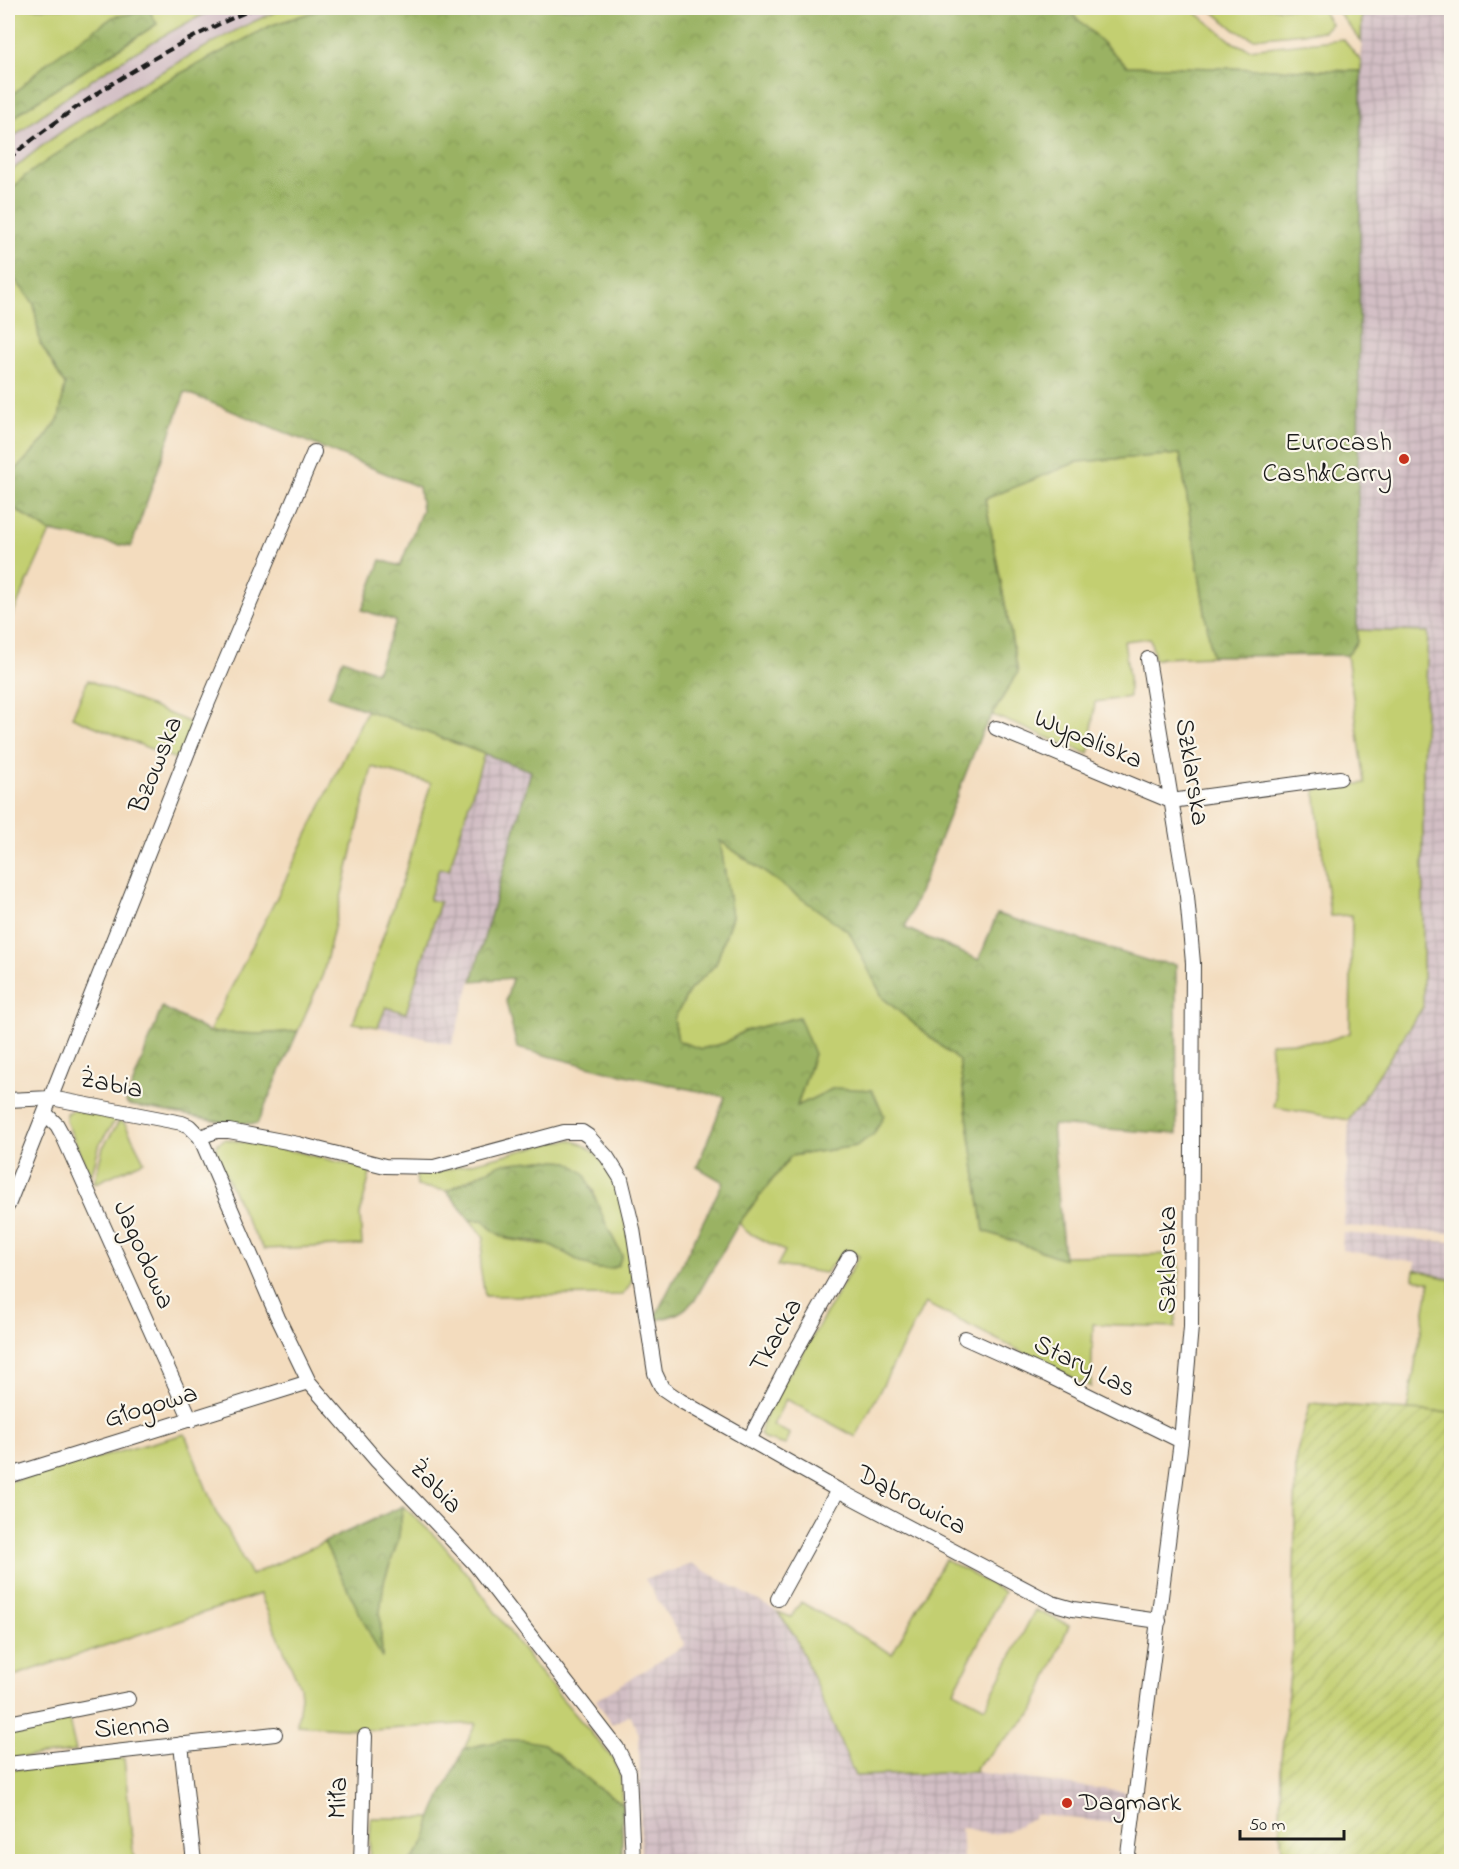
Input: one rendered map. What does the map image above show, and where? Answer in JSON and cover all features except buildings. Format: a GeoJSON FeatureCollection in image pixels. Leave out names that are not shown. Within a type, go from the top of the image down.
{"type":"FeatureCollection","features":[{"type":"Feature","properties":{"kind":"street","name":"Bzowska"},"geometry":{"type":"LineString","coordinates":[[51,1098],[201,719],[314,452]]}},
{"type":"Feature","properties":{"kind":"street","name":"Szklarska"},"geometry":{"type":"LineString","coordinates":[[1127,1862],[1181,1441],[1191,1328],[1193,963],[1187,896],[1148,659]]}},
{"type":"Feature","properties":{"kind":"street","name":"Wypaliska"},"geometry":{"type":"LineString","coordinates":[[996,728],[1171,801]]}},
{"type":"Feature","properties":{"kind":"street"},"geometry":{"type":"LineString","coordinates":[[1171,801],[1340,778]]}},
{"type":"Feature","properties":{"kind":"street","name":"Żabia"},"geometry":{"type":"LineString","coordinates":[[8,1100],[51,1098],[182,1123],[189,1126],[200,1137],[278,1318],[309,1382],[377,1461],[474,1563],[617,1749],[629,1772],[633,1862]]}},
{"type":"Feature","properties":{"kind":"street"},"geometry":{"type":"LineString","coordinates":[[8,1205],[51,1098]]}},
{"type":"Feature","properties":{"kind":"street","name":"Jagodowa"},"geometry":{"type":"LineString","coordinates":[[45,1113],[57,1125],[63,1136],[191,1420]]}},
{"type":"Feature","properties":{"kind":"street","name":"Dąbrowica"},"geometry":{"type":"LineString","coordinates":[[200,1137],[217,1131],[230,1131],[298,1144],[386,1166],[434,1167],[564,1132],[582,1132],[607,1157],[624,1186],[657,1377],[662,1388],[838,1490],[1052,1603],[1073,1609],[1159,1621]]}},
{"type":"Feature","properties":{"kind":"street","name":"Tkacka"},"geometry":{"type":"LineString","coordinates":[[749,1440],[789,1363],[849,1257]]}},
{"type":"Feature","properties":{"kind":"street","name":"Stary Las"},"geometry":{"type":"LineString","coordinates":[[965,1338],[1057,1379],[1181,1441]]}},
{"type":"Feature","properties":{"kind":"street","name":"Głogowa"},"geometry":{"type":"LineString","coordinates":[[8,1476],[309,1382]]}},
{"type":"Feature","properties":{"kind":"street"},"geometry":{"type":"LineString","coordinates":[[778,1599],[838,1490]]}},
{"type":"Feature","properties":{"kind":"street"},"geometry":{"type":"LineString","coordinates":[[8,1723],[128,1699]]}},
{"type":"Feature","properties":{"kind":"street"},"geometry":{"type":"LineString","coordinates":[[182,1744],[275,1734]]}},
{"type":"Feature","properties":{"kind":"street","name":"Miła"},"geometry":{"type":"LineString","coordinates":[[361,1862],[365,1736]]}},
{"type":"Feature","properties":{"kind":"street","name":"Sienna"},"geometry":{"type":"LineString","coordinates":[[8,1764],[182,1744],[194,1862]]}},
{"type":"Feature","properties":{"kind":"shaded area"},"geometry":{"type":"Polygon","coordinates":[[[216,8],[286,8],[228,34],[131,89],[50,141],[8,174],[8,141],[47,110],[131,53],[216,8]]]}},
{"type":"Feature","properties":{"kind":"shaded area"},"geometry":{"type":"Polygon","coordinates":[[[1362,8],[1451,8],[1451,1233],[1344,1226],[1349,1120],[1423,1007],[1423,763],[1428,632],[1356,630],[1362,8]]]}},
{"type":"Feature","properties":{"kind":"shaded area"},"geometry":{"type":"Polygon","coordinates":[[[484,754],[532,771],[452,1045],[378,1027],[386,1007],[407,1012],[440,903],[429,900],[433,884],[439,868],[450,870],[484,754]]]}},
{"type":"Feature","properties":{"kind":"shaded area"},"geometry":{"type":"Polygon","coordinates":[[[1343,1233],[1451,1242],[1451,1280],[1415,1269],[1416,1262],[1342,1250],[1343,1233]]]}},
{"type":"Feature","properties":{"kind":"shaded area"},"geometry":{"type":"Polygon","coordinates":[[[693,1564],[778,1612],[796,1638],[855,1776],[976,1772],[1125,1792],[1121,1824],[1034,1814],[1033,1818],[1005,1832],[990,1834],[961,1827],[963,1861],[641,1861],[639,1734],[630,1715],[612,1724],[596,1700],[685,1645],[645,1579],[693,1564]]]}},
{"type":"Feature","properties":{"kind":"green space"},"geometry":{"type":"Polygon","coordinates":[[[8,8],[216,8],[108,69],[57,103],[8,141],[8,124],[23,110],[157,24],[149,10],[48,62],[8,99],[8,8]]]}},
{"type":"Feature","properties":{"kind":"green space"},"geometry":{"type":"Polygon","coordinates":[[[286,8],[326,8],[272,25],[153,88],[25,176],[8,193],[8,174],[45,143],[66,129],[107,102],[214,42],[286,8]]]}},
{"type":"Feature","properties":{"kind":"green space"},"geometry":{"type":"Polygon","coordinates":[[[326,8],[1066,8],[1127,66],[1361,71],[1357,642],[1347,655],[1212,656],[1180,454],[1077,462],[985,499],[1018,672],[982,732],[905,928],[979,960],[997,914],[1149,961],[1176,964],[1177,1134],[1052,1125],[1064,1259],[984,1231],[959,1061],[883,998],[849,932],[720,841],[732,916],[716,964],[690,990],[674,1019],[678,1041],[701,1049],[725,1043],[744,1031],[799,1017],[814,1054],[797,1106],[834,1088],[872,1090],[884,1115],[874,1134],[856,1146],[791,1156],[739,1223],[696,1298],[687,1308],[677,1314],[653,1321],[723,1182],[697,1167],[725,1097],[517,1048],[506,1001],[512,978],[472,981],[531,771],[328,696],[343,659],[376,672],[396,621],[362,610],[381,560],[400,566],[422,510],[419,487],[185,392],[131,547],[50,532],[12,507],[10,476],[42,442],[59,419],[65,385],[40,343],[34,304],[13,277],[8,281],[8,193],[25,176],[153,88],[272,25],[326,8]]]}},
{"type":"Feature","properties":{"kind":"green space"},"geometry":{"type":"Polygon","coordinates":[[[1066,8],[1190,8],[1234,43],[1249,49],[1343,39],[1361,61],[1361,71],[1126,66],[1066,8]]]}},
{"type":"Feature","properties":{"kind":"green space"},"geometry":{"type":"Polygon","coordinates":[[[1209,8],[1321,8],[1331,24],[1324,31],[1253,38],[1235,30],[1209,8]]]}},
{"type":"Feature","properties":{"kind":"green space"},"geometry":{"type":"Polygon","coordinates":[[[1335,8],[1362,8],[1361,41],[1335,8]]]}},
{"type":"Feature","properties":{"kind":"green space"},"geometry":{"type":"Polygon","coordinates":[[[149,10],[157,24],[23,110],[8,124],[8,99],[48,62],[113,17],[149,10]]]}},
{"type":"Feature","properties":{"kind":"green space"},"geometry":{"type":"Polygon","coordinates":[[[13,276],[34,304],[40,343],[65,385],[59,419],[42,442],[10,476],[12,507],[50,532],[8,625],[8,281],[13,276]]]}},
{"type":"Feature","properties":{"kind":"green space"},"geometry":{"type":"Polygon","coordinates":[[[1180,454],[1212,656],[1155,660],[1150,638],[1124,641],[1129,697],[1095,702],[1089,754],[992,715],[1018,671],[985,499],[1077,462],[1180,454]]]}},
{"type":"Feature","properties":{"kind":"green space"},"geometry":{"type":"Polygon","coordinates":[[[1356,630],[1428,632],[1423,763],[1423,1007],[1349,1120],[1274,1107],[1276,1098],[1270,1043],[1326,1041],[1350,1033],[1352,915],[1330,916],[1315,790],[1365,783],[1347,655],[1357,642],[1356,630]]]}},
{"type":"Feature","properties":{"kind":"green space"},"geometry":{"type":"Polygon","coordinates":[[[88,680],[191,723],[192,731],[181,759],[173,758],[72,717],[88,680]]]}},
{"type":"Feature","properties":{"kind":"green space"},"geometry":{"type":"Polygon","coordinates":[[[367,710],[484,754],[449,870],[439,868],[429,900],[440,902],[406,1013],[386,1007],[378,1027],[353,1023],[403,879],[431,783],[372,767],[323,974],[298,1031],[259,1034],[209,1032],[281,889],[367,710]]]}},
{"type":"Feature","properties":{"kind":"green space"},"geometry":{"type":"Polygon","coordinates":[[[720,841],[850,932],[883,998],[959,1061],[984,1231],[1064,1259],[1064,1256],[1177,1254],[1180,1267],[1175,1327],[1093,1324],[1091,1387],[925,1303],[856,1437],[786,1399],[773,1425],[790,1434],[786,1445],[764,1439],[760,1434],[761,1427],[783,1381],[800,1358],[859,1256],[846,1249],[825,1273],[777,1266],[785,1251],[747,1232],[739,1223],[791,1156],[856,1146],[834,1088],[797,1107],[814,1054],[744,1031],[725,1043],[701,1049],[678,1041],[674,1019],[690,990],[716,964],[732,917],[720,841]]]}},
{"type":"Feature","properties":{"kind":"green space"},"geometry":{"type":"Polygon","coordinates":[[[162,1007],[209,1032],[259,1034],[298,1031],[257,1124],[225,1122],[129,1105],[126,1102],[162,1007]]]}},
{"type":"Feature","properties":{"kind":"green space"},"geometry":{"type":"Polygon","coordinates":[[[73,1110],[116,1119],[100,1143],[91,1177],[66,1121],[66,1113],[73,1110]]]}},
{"type":"Feature","properties":{"kind":"green space"},"geometry":{"type":"Polygon","coordinates":[[[120,1120],[125,1124],[144,1161],[94,1184],[103,1147],[120,1120]]]}},
{"type":"Feature","properties":{"kind":"green space"},"geometry":{"type":"Polygon","coordinates":[[[225,1139],[298,1152],[371,1170],[360,1214],[362,1245],[264,1249],[250,1228],[218,1158],[216,1151],[218,1143],[225,1139]]]}},
{"type":"Feature","properties":{"kind":"green space"},"geometry":{"type":"Polygon","coordinates":[[[570,1140],[584,1145],[595,1153],[605,1164],[612,1177],[622,1205],[633,1258],[632,1281],[622,1295],[485,1296],[480,1267],[484,1237],[470,1220],[483,1220],[506,1239],[622,1256],[598,1208],[593,1189],[569,1162],[542,1160],[485,1171],[447,1191],[417,1186],[416,1174],[429,1174],[570,1140]]]}},
{"type":"Feature","properties":{"kind":"green space"},"geometry":{"type":"Polygon","coordinates":[[[542,1160],[569,1162],[585,1174],[622,1256],[618,1266],[609,1269],[592,1267],[550,1245],[515,1240],[500,1235],[483,1220],[470,1220],[447,1191],[500,1164],[542,1160]]]}},
{"type":"Feature","properties":{"kind":"green space"},"geometry":{"type":"Polygon","coordinates":[[[1415,1269],[1451,1280],[1451,1413],[1407,1410],[1430,1282],[1414,1279],[1415,1269]]]}},
{"type":"Feature","properties":{"kind":"green space"},"geometry":{"type":"Polygon","coordinates":[[[1310,1403],[1451,1413],[1451,1861],[1284,1862],[1283,1859],[1280,1828],[1281,1760],[1293,1644],[1296,1456],[1310,1403]]]}},
{"type":"Feature","properties":{"kind":"green space"},"geometry":{"type":"Polygon","coordinates":[[[185,1434],[216,1513],[225,1525],[251,1575],[324,1542],[382,1656],[380,1612],[384,1581],[398,1541],[403,1506],[440,1541],[472,1580],[536,1668],[614,1760],[620,1774],[622,1803],[598,1788],[544,1744],[483,1744],[464,1749],[476,1723],[373,1730],[297,1725],[300,1687],[260,1594],[8,1678],[8,1482],[185,1434]]]}},
{"type":"Feature","properties":{"kind":"green space"},"geometry":{"type":"Polygon","coordinates":[[[403,1506],[398,1541],[384,1581],[380,1612],[382,1658],[324,1542],[403,1506]]]}},
{"type":"Feature","properties":{"kind":"green space"},"geometry":{"type":"Polygon","coordinates":[[[945,1559],[1004,1592],[954,1691],[985,1707],[1035,1610],[1069,1625],[1033,1712],[975,1768],[976,1772],[855,1776],[796,1638],[778,1612],[791,1617],[801,1602],[892,1654],[945,1559]]]}},
{"type":"Feature","properties":{"kind":"green space"},"geometry":{"type":"Polygon","coordinates":[[[68,1716],[76,1751],[8,1759],[8,1729],[68,1716]]]}},
{"type":"Feature","properties":{"kind":"green space"},"geometry":{"type":"Polygon","coordinates":[[[504,1740],[523,1740],[544,1744],[598,1788],[622,1803],[622,1858],[619,1861],[409,1861],[423,1846],[432,1817],[464,1749],[504,1740]]]}},
{"type":"Feature","properties":{"kind":"green space"},"geometry":{"type":"Polygon","coordinates":[[[124,1758],[134,1861],[8,1861],[8,1770],[124,1758]]]}},
{"type":"Feature","properties":{"kind":"green space"},"geometry":{"type":"Polygon","coordinates":[[[371,1818],[432,1818],[422,1847],[409,1862],[369,1862],[371,1818]]]}},
{"type":"Feature","properties":{"kind":"railway"},"geometry":{"type":"LineString","coordinates":[[8,159],[66,115],[126,75],[189,39],[255,8]]}},
{"type":"Feature","properties":{"kind":"place","name":"Eurocash Cash&Carry"},"geometry":{"type":"Point","coordinates":[1404,459]}},
{"type":"Feature","properties":{"kind":"place","name":"Dagmark"},"geometry":{"type":"Point","coordinates":[1067,1803]}}]}
